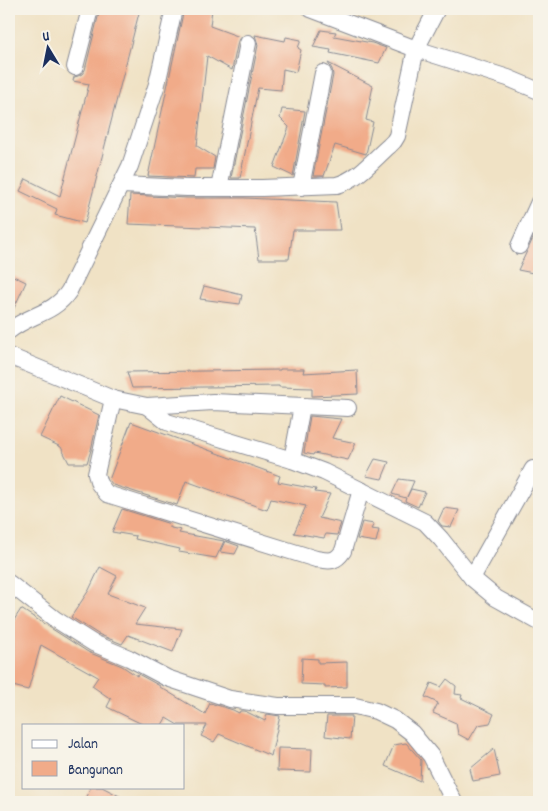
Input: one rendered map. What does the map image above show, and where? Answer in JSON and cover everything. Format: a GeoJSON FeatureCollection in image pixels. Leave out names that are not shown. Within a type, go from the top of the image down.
{"type":"FeatureCollection","features":[{"type":"Feature","properties":{"kind":"street"},"geometry":{"type":"LineString","coordinates":[[75,67],[90,9]]}},
{"type":"Feature","properties":{"kind":"street"},"geometry":{"type":"LineString","coordinates":[[9,331],[15,326],[51,309],[67,294],[130,166],[157,84],[174,9]]}},
{"type":"Feature","properties":{"kind":"street"},"geometry":{"type":"LineString","coordinates":[[311,9],[347,15],[416,49],[508,78],[539,91]]}},
{"type":"Feature","properties":{"kind":"street"},"geometry":{"type":"LineString","coordinates":[[122,185],[262,188],[337,185],[348,181],[394,141],[397,136],[416,49],[437,9]]}},
{"type":"Feature","properties":{"kind":"street"},"geometry":{"type":"LineString","coordinates":[[219,188],[248,43]]}},
{"type":"Feature","properties":{"kind":"street"},"geometry":{"type":"LineString","coordinates":[[301,187],[323,73]]}},
{"type":"Feature","properties":{"kind":"street"},"geometry":{"type":"LineString","coordinates":[[519,246],[539,202]]}},
{"type":"Feature","properties":{"kind":"street"},"geometry":{"type":"LineString","coordinates":[[9,356],[113,399],[147,406],[213,402],[348,408]]}},
{"type":"Feature","properties":{"kind":"street"},"geometry":{"type":"LineString","coordinates":[[113,399],[96,474],[99,484],[107,494],[316,560],[332,561],[338,558],[343,551],[360,490]]}},
{"type":"Feature","properties":{"kind":"street"},"geometry":{"type":"LineString","coordinates":[[147,406],[167,422],[292,460],[324,472],[425,522],[472,578],[496,598],[539,622]]}},
{"type":"Feature","properties":{"kind":"street"},"geometry":{"type":"LineString","coordinates":[[292,460],[302,406]]}},
{"type":"Feature","properties":{"kind":"street"},"geometry":{"type":"LineString","coordinates":[[472,578],[534,469]]}},
{"type":"Feature","properties":{"kind":"street"},"geometry":{"type":"LineString","coordinates":[[9,583],[55,619],[93,643],[129,658],[167,678],[230,699],[278,706],[355,706],[376,711],[395,720],[412,733],[431,756],[454,802]]}},
{"type":"Feature","properties":{"kind":"building"},"geometry":{"type":"Polygon","coordinates":[[[100,9],[140,9],[85,223],[55,215],[57,209],[20,191],[26,179],[60,196],[89,84],[73,81],[74,77],[82,74],[85,70],[100,9]]]}},
{"type":"Feature","properties":{"kind":"building"},"geometry":{"type":"Polygon","coordinates":[[[184,9],[212,9],[210,26],[240,37],[232,70],[207,56],[197,146],[215,157],[213,169],[195,169],[194,178],[148,176],[184,9]]]}},
{"type":"Feature","properties":{"kind":"building"},"geometry":{"type":"Polygon","coordinates":[[[321,30],[336,32],[334,36],[372,43],[386,48],[379,63],[330,53],[331,50],[313,47],[321,30]]]}},
{"type":"Feature","properties":{"kind":"building"},"geometry":{"type":"Polygon","coordinates":[[[255,35],[285,41],[286,37],[301,40],[298,48],[301,50],[296,72],[283,69],[281,90],[258,88],[240,178],[231,178],[258,45],[255,35]]]}},
{"type":"Feature","properties":{"kind":"building"},"geometry":{"type":"Polygon","coordinates":[[[328,63],[373,86],[366,120],[373,122],[366,154],[335,145],[324,176],[313,176],[333,75],[328,63]]]}},
{"type":"Feature","properties":{"kind":"building"},"geometry":{"type":"Polygon","coordinates":[[[282,109],[305,111],[293,176],[274,167],[289,127],[280,118],[282,109]]]}},
{"type":"Feature","properties":{"kind":"building"},"geometry":{"type":"Polygon","coordinates":[[[130,195],[336,202],[340,230],[293,230],[289,259],[259,259],[255,229],[128,224],[130,195]]]}},
{"type":"Feature","properties":{"kind":"building"},"geometry":{"type":"Polygon","coordinates":[[[539,226],[539,258],[533,273],[518,270],[539,226]]]}},
{"type":"Feature","properties":{"kind":"building"},"geometry":{"type":"Polygon","coordinates":[[[9,274],[26,282],[9,319],[9,274]]]}},
{"type":"Feature","properties":{"kind":"building"},"geometry":{"type":"Polygon","coordinates":[[[204,286],[242,295],[240,304],[200,299],[204,286]]]}},
{"type":"Feature","properties":{"kind":"building"},"geometry":{"type":"Polygon","coordinates":[[[304,369],[303,373],[357,370],[358,394],[312,396],[312,388],[279,386],[132,388],[127,372],[280,370],[304,369]]]}},
{"type":"Feature","properties":{"kind":"building"},"geometry":{"type":"Polygon","coordinates":[[[60,396],[99,415],[87,463],[69,463],[61,447],[40,437],[60,396]]]}},
{"type":"Feature","properties":{"kind":"building"},"geometry":{"type":"Polygon","coordinates":[[[310,416],[341,419],[332,438],[356,443],[348,460],[314,453],[313,455],[304,453],[310,416]]]}},
{"type":"Feature","properties":{"kind":"building"},"geometry":{"type":"Polygon","coordinates":[[[131,422],[280,476],[278,482],[316,489],[315,492],[330,494],[319,518],[341,523],[337,535],[326,534],[324,538],[294,533],[306,506],[271,499],[267,510],[186,481],[177,505],[113,485],[109,480],[131,422]]]}},
{"type":"Feature","properties":{"kind":"building"},"geometry":{"type":"Polygon","coordinates":[[[375,459],[389,462],[382,479],[366,476],[375,459]]]}},
{"type":"Feature","properties":{"kind":"building"},"geometry":{"type":"Polygon","coordinates":[[[399,479],[414,481],[407,497],[411,489],[425,492],[418,507],[405,501],[406,498],[392,494],[399,479]]]}},
{"type":"Feature","properties":{"kind":"building"},"geometry":{"type":"Polygon","coordinates":[[[444,508],[459,510],[451,527],[442,526],[438,521],[444,508]]]}},
{"type":"Feature","properties":{"kind":"building"},"geometry":{"type":"Polygon","coordinates":[[[122,509],[170,524],[169,527],[181,530],[179,533],[224,541],[216,558],[179,552],[180,549],[135,539],[136,536],[112,532],[122,509]]]}},
{"type":"Feature","properties":{"kind":"building"},"geometry":{"type":"Polygon","coordinates":[[[362,522],[374,524],[371,529],[379,530],[376,542],[357,539],[362,522]]]}},
{"type":"Feature","properties":{"kind":"building"},"geometry":{"type":"Polygon","coordinates":[[[225,541],[239,546],[235,554],[220,552],[225,541]]]}},
{"type":"Feature","properties":{"kind":"building"},"geometry":{"type":"Polygon","coordinates":[[[100,567],[117,576],[108,594],[145,608],[135,624],[182,629],[173,652],[128,635],[122,644],[98,634],[71,617],[89,590],[100,567]]]}},
{"type":"Feature","properties":{"kind":"building"},"geometry":{"type":"Polygon","coordinates":[[[21,609],[88,652],[122,666],[137,676],[138,674],[205,714],[210,703],[239,713],[240,711],[245,711],[265,721],[267,714],[280,716],[271,756],[219,734],[214,742],[201,736],[207,725],[176,724],[166,718],[163,724],[142,724],[107,707],[111,699],[92,686],[98,677],[41,645],[28,690],[9,685],[9,628],[21,609]]]}},
{"type":"Feature","properties":{"kind":"building"},"geometry":{"type":"Polygon","coordinates":[[[302,658],[318,659],[318,663],[347,662],[347,687],[325,688],[325,685],[301,684],[302,658]]]}},
{"type":"Feature","properties":{"kind":"building"},"geometry":{"type":"Polygon","coordinates":[[[447,679],[456,686],[455,694],[462,695],[461,698],[494,714],[490,723],[478,725],[469,740],[458,734],[456,723],[433,713],[438,703],[425,697],[431,683],[441,687],[447,679]]]}},
{"type":"Feature","properties":{"kind":"building"},"geometry":{"type":"Polygon","coordinates":[[[327,716],[352,716],[350,739],[325,736],[327,716]]]}},
{"type":"Feature","properties":{"kind":"building"},"geometry":{"type":"Polygon","coordinates":[[[406,743],[421,760],[420,781],[385,766],[394,745],[406,743]]]}},
{"type":"Feature","properties":{"kind":"building"},"geometry":{"type":"Polygon","coordinates":[[[278,748],[312,749],[311,772],[277,771],[278,748]]]}},
{"type":"Feature","properties":{"kind":"building"},"geometry":{"type":"Polygon","coordinates":[[[494,749],[500,776],[473,781],[470,769],[494,749]]]}},
{"type":"Feature","properties":{"kind":"building"},"geometry":{"type":"Polygon","coordinates":[[[90,788],[104,788],[131,802],[83,802],[90,788]]]}}]}
